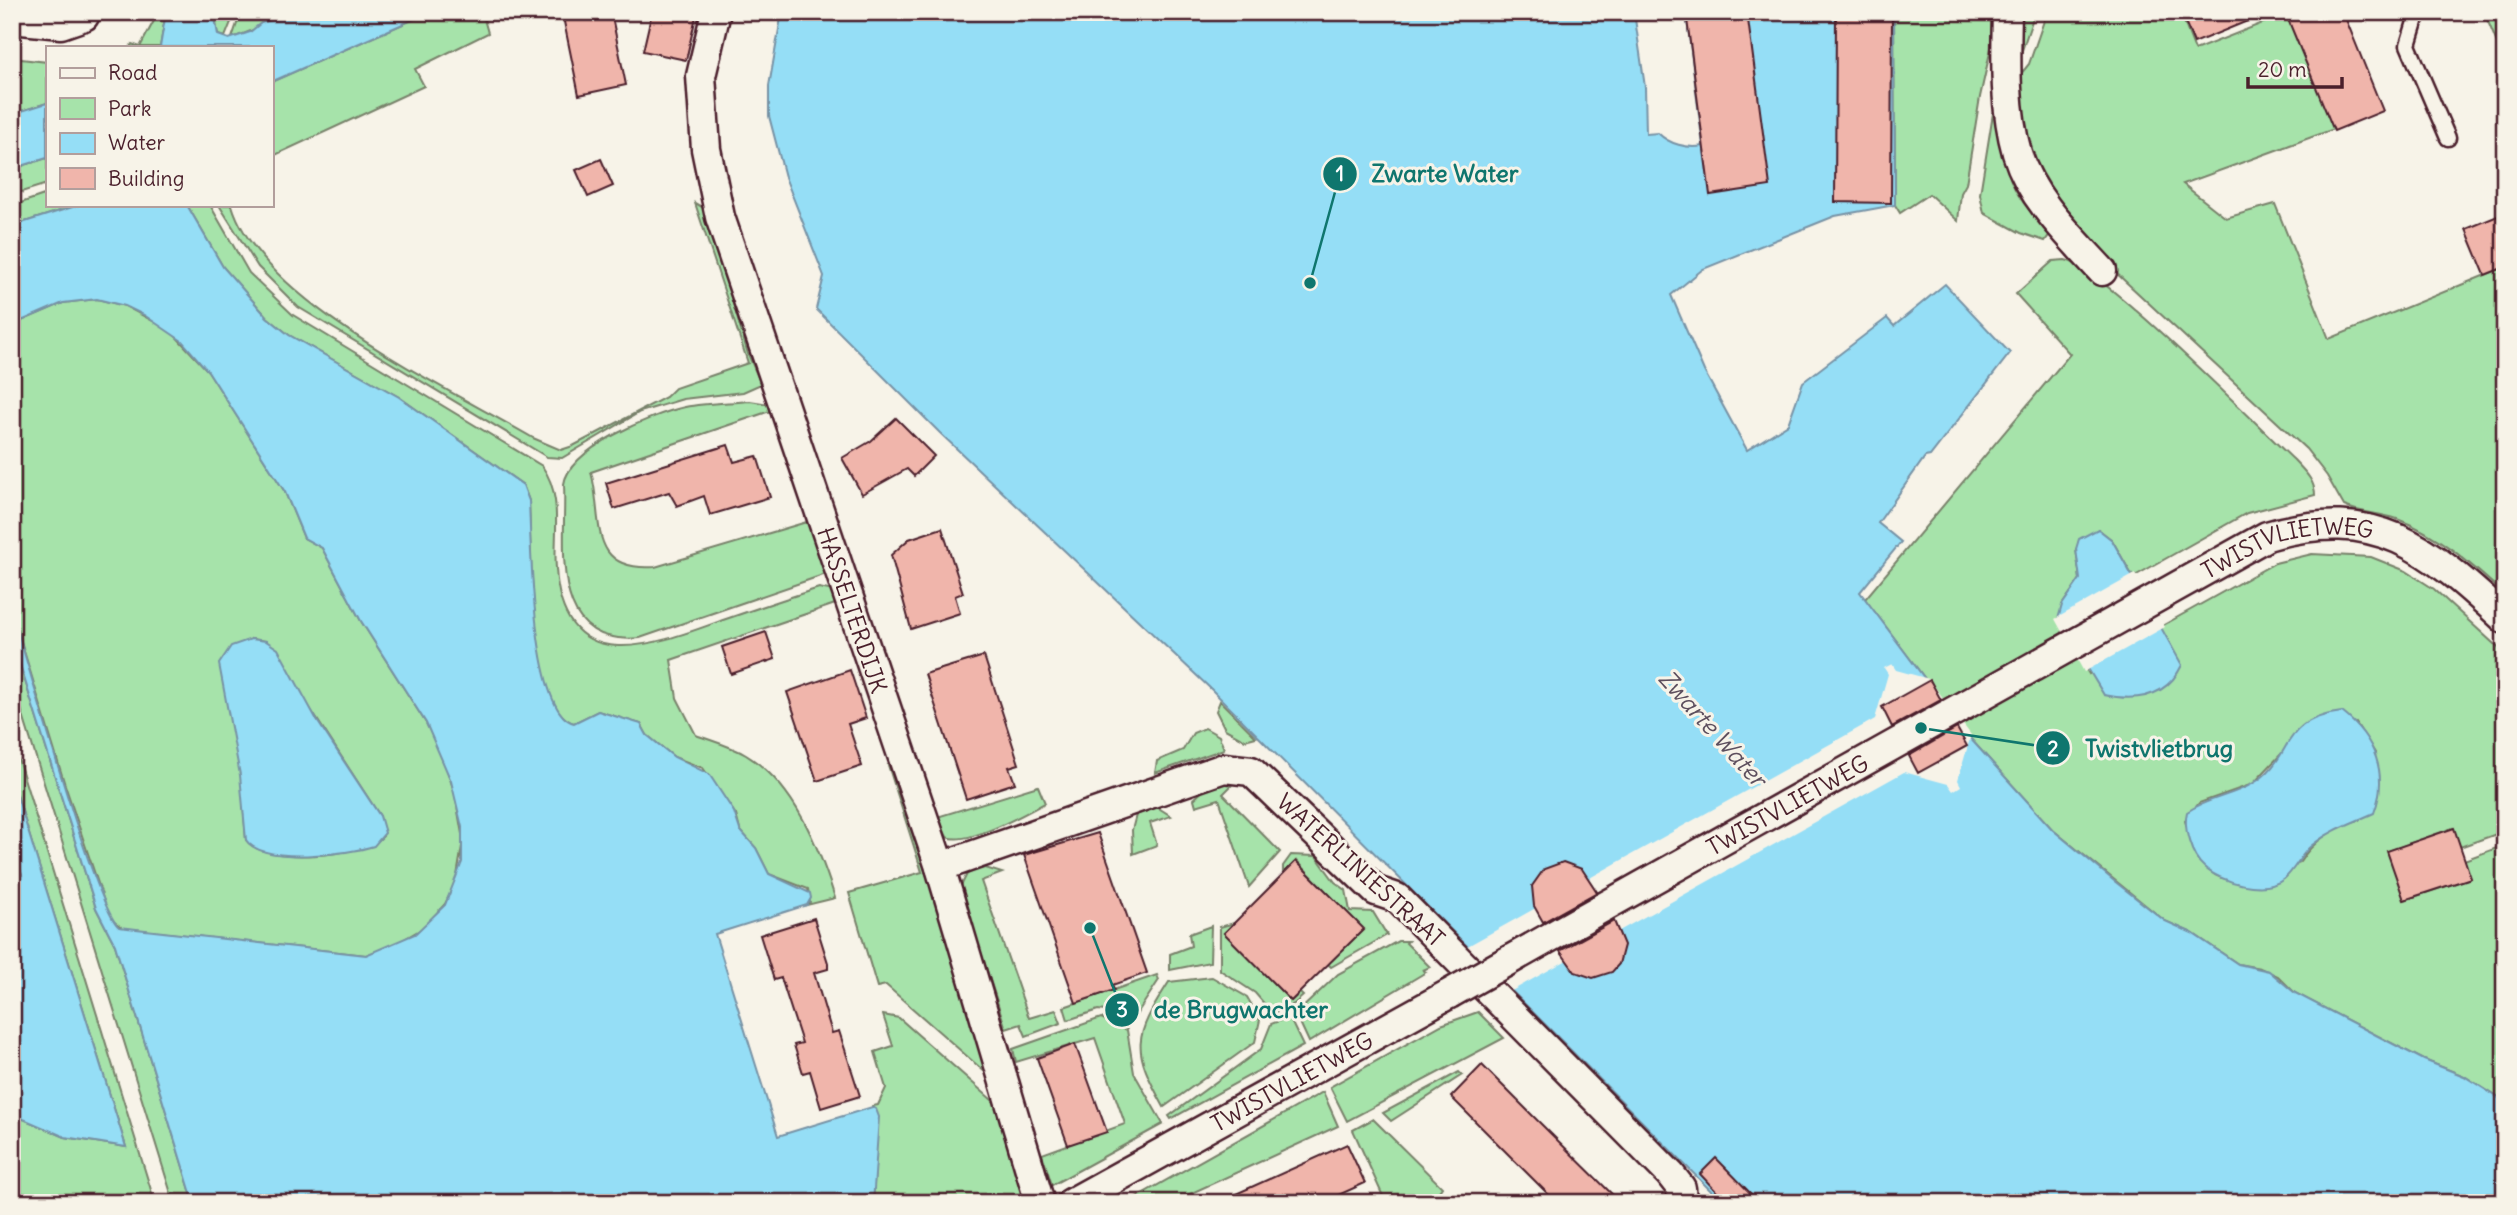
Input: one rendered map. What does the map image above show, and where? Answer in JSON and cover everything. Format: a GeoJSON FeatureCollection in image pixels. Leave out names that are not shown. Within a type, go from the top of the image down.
{"type":"FeatureCollection","features":[{"type":"Feature","properties":{"kind":"street"},"geometry":{"type":"LineString","coordinates":[[12,19],[61,24],[84,16],[86,12]]}},
{"type":"Feature","properties":{"kind":"street","name":"HASSELTERDIJK"},"geometry":{"type":"LineString","coordinates":[[716,12],[701,76],[706,149],[720,217],[940,867],[1040,1203]]}},
{"type":"Feature","properties":{"kind":"street"},"geometry":{"type":"LineString","coordinates":[[2007,12],[2008,89],[2017,153],[2039,195],[2067,233],[2102,271]]}},
{"type":"Feature","properties":{"kind":"street","name":"TWISTVLIETWEG"},"geometry":{"type":"LineString","coordinates":[[1071,1203],[2267,536],[2302,528],[2341,525],[2390,535],[2413,544],[2458,576],[2505,619]]}},
{"type":"Feature","properties":{"kind":"street","name":"WATERLINIESTRAAT"},"geometry":{"type":"LineString","coordinates":[[940,867],[1224,768],[1251,771],[1376,891],[1397,898],[1670,1174],[1681,1188],[1682,1203]]}},
{"type":"Feature","properties":{"kind":"lane"},"geometry":{"type":"LineString","coordinates":[[2418,12],[2408,45],[2448,138]]}},
{"type":"Feature","properties":{"kind":"green space"},"geometry":{"type":"Polygon","coordinates":[[[148,12],[166,12],[160,46],[141,46],[156,17],[148,12]]]}},
{"type":"Feature","properties":{"kind":"green space"},"geometry":{"type":"Polygon","coordinates":[[[214,12],[235,12],[225,37],[218,35],[214,12]]]}},
{"type":"Feature","properties":{"kind":"green space"},"geometry":{"type":"Polygon","coordinates":[[[241,12],[297,12],[232,38],[241,12]]]}},
{"type":"Feature","properties":{"kind":"green space"},"geometry":{"type":"Polygon","coordinates":[[[430,12],[482,12],[488,33],[415,69],[424,86],[273,156],[273,81],[430,12]]]}},
{"type":"Feature","properties":{"kind":"green space"},"geometry":{"type":"Polygon","coordinates":[[[1894,12],[1999,12],[1980,97],[1966,184],[1961,193],[1958,221],[1929,194],[1900,213],[1895,205],[1894,12]]]}},
{"type":"Feature","properties":{"kind":"green space"},"geometry":{"type":"Polygon","coordinates":[[[2014,12],[2035,12],[2016,68],[2014,12]]]}},
{"type":"Feature","properties":{"kind":"green space"},"geometry":{"type":"Polygon","coordinates":[[[2047,12],[2180,12],[2195,50],[2288,13],[2334,129],[2183,184],[2226,218],[2275,204],[2329,339],[2505,267],[2505,595],[2455,552],[2427,533],[2397,519],[2344,506],[2327,476],[2306,449],[2113,270],[2060,203],[2034,158],[2025,134],[2016,80],[2029,64],[2047,12]]]}},
{"type":"Feature","properties":{"kind":"green space"},"geometry":{"type":"Polygon","coordinates":[[[2484,12],[2505,12],[2505,62],[2484,12]]]}},
{"type":"Feature","properties":{"kind":"green space"},"geometry":{"type":"Polygon","coordinates":[[[12,58],[46,62],[46,103],[12,114],[12,58]]]}},
{"type":"Feature","properties":{"kind":"green space"},"geometry":{"type":"Polygon","coordinates":[[[1996,110],[2010,177],[2024,203],[2050,234],[2045,241],[2021,233],[1984,213],[1980,194],[1993,113],[1996,110]]]}},
{"type":"Feature","properties":{"kind":"green space"},"geometry":{"type":"Polygon","coordinates":[[[46,158],[46,184],[12,195],[12,169],[46,158]]]}},
{"type":"Feature","properties":{"kind":"green space"},"geometry":{"type":"Polygon","coordinates":[[[46,194],[46,206],[76,206],[12,226],[12,206],[46,194]]]}},
{"type":"Feature","properties":{"kind":"green space"},"geometry":{"type":"Polygon","coordinates":[[[695,203],[705,209],[748,354],[761,384],[743,392],[683,399],[640,412],[562,458],[547,457],[298,307],[258,267],[220,206],[232,206],[250,241],[279,275],[318,308],[408,368],[533,438],[561,450],[666,397],[675,388],[748,363],[695,203]]]}},
{"type":"Feature","properties":{"kind":"green space"},"geometry":{"type":"Polygon","coordinates":[[[188,206],[211,206],[249,273],[293,315],[542,466],[549,478],[555,503],[555,556],[562,604],[575,628],[594,641],[617,646],[642,644],[669,638],[819,588],[834,591],[838,603],[671,660],[677,698],[696,735],[746,755],[778,782],[803,818],[835,898],[807,905],[810,902],[808,889],[769,874],[756,848],[740,830],[736,815],[703,768],[674,757],[647,735],[641,724],[598,711],[574,723],[559,712],[548,689],[535,622],[529,501],[523,485],[399,397],[289,335],[267,317],[223,267],[188,206]]]}},
{"type":"Feature","properties":{"kind":"green space"},"geometry":{"type":"Polygon","coordinates":[[[2065,260],[2084,269],[2144,317],[2294,460],[2311,480],[2315,490],[2315,495],[2247,513],[2133,577],[2112,540],[2098,529],[2076,549],[2080,579],[2062,605],[2062,631],[2089,674],[2160,627],[2275,563],[2312,554],[2371,557],[2406,571],[2434,589],[2505,654],[2505,831],[2460,847],[2453,828],[2388,851],[2405,900],[2470,878],[2464,860],[2505,845],[2505,1102],[2464,1076],[2424,1060],[2295,993],[2278,976],[2260,968],[2238,964],[2192,933],[2165,921],[2053,830],[1968,736],[1865,599],[2070,354],[2016,294],[2053,261],[2065,260]],[[2356,723],[2282,753],[2253,784],[2199,803],[2185,821],[2203,864],[2214,874],[2226,879],[2241,879],[2300,862],[2325,835],[2359,820],[2375,753],[2356,723]]]}},
{"type":"Feature","properties":{"kind":"green space"},"geometry":{"type":"Polygon","coordinates":[[[97,299],[125,306],[170,330],[208,371],[285,492],[304,538],[322,548],[361,621],[426,723],[442,755],[455,794],[463,840],[456,882],[445,904],[423,928],[394,945],[366,955],[123,928],[110,919],[65,785],[12,612],[12,325],[63,303],[97,299]],[[251,639],[241,775],[246,840],[256,848],[292,855],[336,853],[373,843],[383,836],[380,816],[266,641],[251,639]]]}},
{"type":"Feature","properties":{"kind":"green space"},"geometry":{"type":"Polygon","coordinates":[[[750,401],[768,404],[770,411],[591,472],[602,538],[607,551],[617,561],[633,566],[655,567],[810,521],[826,574],[640,638],[610,637],[588,626],[575,609],[564,561],[564,484],[569,471],[596,446],[653,417],[693,406],[750,401]]]}},
{"type":"Feature","properties":{"kind":"green space"},"geometry":{"type":"Polygon","coordinates":[[[12,639],[96,908],[115,945],[194,1203],[174,1203],[12,680],[12,639]]]}},
{"type":"Feature","properties":{"kind":"green space"},"geometry":{"type":"Polygon","coordinates":[[[1220,701],[1256,737],[1245,740],[1225,729],[1216,711],[1220,701]]]}},
{"type":"Feature","properties":{"kind":"green space"},"geometry":{"type":"Polygon","coordinates":[[[1205,728],[1219,736],[1224,749],[1155,773],[1157,761],[1183,750],[1193,733],[1205,728]]]}},
{"type":"Feature","properties":{"kind":"green space"},"geometry":{"type":"Polygon","coordinates":[[[12,739],[155,1203],[12,1203],[12,1114],[65,1137],[126,1147],[12,779],[12,739]]]}},
{"type":"Feature","properties":{"kind":"green space"},"geometry":{"type":"Polygon","coordinates":[[[892,764],[991,1072],[986,1073],[886,985],[877,987],[849,893],[922,872],[888,765],[892,764]]]}},
{"type":"Feature","properties":{"kind":"green space"},"geometry":{"type":"Polygon","coordinates":[[[1230,778],[1234,783],[1223,794],[1280,852],[1249,887],[1219,799],[1196,806],[1194,799],[1211,783],[1230,778]]]}},
{"type":"Feature","properties":{"kind":"green space"},"geometry":{"type":"Polygon","coordinates":[[[1038,786],[1045,803],[982,833],[956,839],[947,837],[937,817],[1038,786]]]}},
{"type":"Feature","properties":{"kind":"green space"},"geometry":{"type":"Polygon","coordinates":[[[1157,807],[1171,816],[1150,823],[1157,845],[1133,854],[1132,830],[1136,815],[1157,807]]]}},
{"type":"Feature","properties":{"kind":"green space"},"geometry":{"type":"Polygon","coordinates":[[[1291,855],[1316,856],[1335,882],[1346,890],[1350,911],[1373,912],[1387,935],[1331,967],[1328,964],[1363,930],[1297,861],[1283,875],[1283,866],[1291,855]]]}},
{"type":"Feature","properties":{"kind":"green space"},"geometry":{"type":"Polygon","coordinates":[[[982,867],[1002,873],[981,881],[1029,1018],[1056,1010],[1061,1023],[1026,1036],[1021,1024],[1006,1029],[960,888],[967,874],[982,867]]]}},
{"type":"Feature","properties":{"kind":"green space"},"geometry":{"type":"Polygon","coordinates":[[[1234,923],[1224,933],[1291,1001],[1300,993],[1303,996],[1294,1004],[1273,1014],[1255,993],[1220,970],[1220,927],[1234,923]]]}},
{"type":"Feature","properties":{"kind":"green space"},"geometry":{"type":"Polygon","coordinates":[[[1211,926],[1210,962],[1170,970],[1170,954],[1191,946],[1189,934],[1211,926]]]}},
{"type":"Feature","properties":{"kind":"green space"},"geometry":{"type":"Polygon","coordinates":[[[1398,941],[1408,941],[1406,943],[1430,967],[1423,970],[1426,972],[1309,1042],[1296,1014],[1338,974],[1398,941]]]}},
{"type":"Feature","properties":{"kind":"green space"},"geometry":{"type":"Polygon","coordinates":[[[1157,975],[1159,980],[1136,1015],[1098,1010],[1068,1020],[1064,1007],[1157,975]]]}},
{"type":"Feature","properties":{"kind":"green space"},"geometry":{"type":"Polygon","coordinates":[[[1212,977],[1247,997],[1260,1020],[1255,1042],[1164,1107],[1153,1087],[1142,1056],[1141,1043],[1148,1017],[1169,982],[1212,977]]]}},
{"type":"Feature","properties":{"kind":"green space"},"geometry":{"type":"Polygon","coordinates":[[[1478,1012],[1504,1038],[1347,1121],[1330,1087],[1441,1025],[1478,1012]]]}},
{"type":"Feature","properties":{"kind":"green space"},"geometry":{"type":"Polygon","coordinates":[[[883,1015],[899,1018],[1000,1107],[1028,1200],[1023,1203],[873,1203],[875,1165],[872,1106],[878,1105],[886,1088],[875,1052],[893,1046],[883,1015]]]}},
{"type":"Feature","properties":{"kind":"green space"},"geometry":{"type":"Polygon","coordinates":[[[1289,1017],[1303,1046],[1171,1119],[1169,1116],[1261,1049],[1271,1024],[1289,1017]]]}},
{"type":"Feature","properties":{"kind":"green space"},"geometry":{"type":"Polygon","coordinates":[[[1101,1018],[1127,1030],[1134,1073],[1163,1124],[1052,1185],[1042,1154],[1125,1124],[1095,1038],[1016,1062],[1013,1049],[1101,1018]]]}},
{"type":"Feature","properties":{"kind":"green space"},"geometry":{"type":"Polygon","coordinates":[[[1459,1072],[1462,1075],[1391,1121],[1383,1113],[1459,1072]]]}},
{"type":"Feature","properties":{"kind":"green space"},"geometry":{"type":"Polygon","coordinates":[[[1323,1092],[1338,1126],[1170,1203],[1126,1203],[1323,1092]]]}},
{"type":"Feature","properties":{"kind":"green space"},"geometry":{"type":"Polygon","coordinates":[[[1373,1119],[1442,1187],[1431,1203],[1386,1203],[1353,1130],[1373,1119]]]}},
{"type":"Feature","properties":{"kind":"water"},"geometry":{"type":"Polygon","coordinates":[[[166,12],[214,12],[218,35],[229,39],[250,32],[261,23],[297,12],[430,12],[273,81],[273,46],[160,46],[166,12]]]}},
{"type":"Feature","properties":{"kind":"water"},"geometry":{"type":"Polygon","coordinates":[[[782,12],[1634,12],[1645,87],[1646,134],[1658,133],[1673,143],[1691,147],[1703,146],[1686,12],[1894,12],[1895,205],[1835,216],[1703,269],[1671,295],[1704,371],[1747,450],[1788,424],[1803,382],[1887,318],[1894,326],[1945,284],[2010,353],[1930,456],[1925,457],[1878,523],[1901,542],[1860,592],[1968,736],[2053,830],[2113,880],[2165,921],[2192,933],[2238,964],[2269,971],[2295,993],[2424,1060],[2464,1076],[2505,1102],[2505,1203],[1723,1203],[1212,690],[940,433],[816,309],[824,276],[785,177],[769,116],[769,86],[782,12]]]}},
{"type":"Feature","properties":{"kind":"water"},"geometry":{"type":"Polygon","coordinates":[[[46,103],[46,158],[12,169],[12,114],[46,103]]]}},
{"type":"Feature","properties":{"kind":"water"},"geometry":{"type":"Polygon","coordinates":[[[76,206],[188,206],[223,267],[267,317],[289,335],[399,397],[523,485],[529,501],[533,585],[541,658],[549,689],[560,712],[574,723],[598,711],[641,724],[647,735],[674,757],[709,774],[734,812],[740,830],[756,848],[769,874],[810,893],[811,898],[807,905],[715,934],[778,1136],[872,1107],[876,1109],[879,1117],[873,1203],[194,1203],[115,945],[96,908],[12,639],[12,612],[79,831],[108,910],[119,927],[366,955],[415,934],[445,905],[462,862],[462,827],[451,781],[426,723],[361,621],[322,548],[304,538],[285,492],[208,371],[182,341],[144,315],[125,306],[97,299],[63,303],[12,325],[12,226],[76,206]]]}},
{"type":"Feature","properties":{"kind":"water"},"geometry":{"type":"Polygon","coordinates":[[[2098,529],[2112,540],[2182,665],[2168,684],[2150,695],[2128,698],[2104,695],[2058,619],[2062,605],[2080,579],[2076,549],[2079,539],[2098,529]]]}},
{"type":"Feature","properties":{"kind":"water"},"geometry":{"type":"Polygon","coordinates":[[[251,639],[266,641],[278,649],[318,722],[380,816],[385,833],[374,846],[327,854],[287,855],[255,848],[246,840],[240,775],[219,664],[231,646],[251,639]]]}},
{"type":"Feature","properties":{"kind":"water"},"geometry":{"type":"Polygon","coordinates":[[[2342,712],[2363,733],[2376,758],[2380,784],[2374,813],[2318,840],[2307,849],[2288,875],[2275,884],[2242,885],[2220,877],[2204,867],[2195,856],[2189,841],[2187,812],[2252,784],[2266,774],[2296,731],[2306,723],[2321,716],[2342,712]]]}},
{"type":"Feature","properties":{"kind":"water"},"geometry":{"type":"Polygon","coordinates":[[[12,779],[126,1147],[65,1137],[12,1114],[12,876],[22,875],[12,845],[12,779]]]}},
{"type":"Feature","properties":{"kind":"pier"},"geometry":{"type":"Polygon","coordinates":[[[2135,574],[2165,627],[2084,672],[2055,619],[2135,574]]]}},
{"type":"Feature","properties":{"kind":"pier"},"geometry":{"type":"Polygon","coordinates":[[[1892,664],[1896,670],[1929,679],[1971,735],[1958,780],[1961,786],[1953,791],[1948,784],[1904,772],[1508,993],[1464,948],[1875,719],[1888,674],[1884,668],[1892,664]]]}},
{"type":"Feature","properties":{"kind":"building"},"geometry":{"type":"Polygon","coordinates":[[[562,12],[611,12],[626,85],[579,95],[562,12]]]}},
{"type":"Feature","properties":{"kind":"building"},"geometry":{"type":"Polygon","coordinates":[[[652,12],[697,12],[686,60],[643,51],[652,12]]]}},
{"type":"Feature","properties":{"kind":"building"},"geometry":{"type":"Polygon","coordinates":[[[1686,12],[1747,12],[1770,186],[1710,195],[1686,12]]]}},
{"type":"Feature","properties":{"kind":"building"},"geometry":{"type":"Polygon","coordinates":[[[1836,12],[1892,12],[1891,203],[1835,202],[1836,12]]]}},
{"type":"Feature","properties":{"kind":"building"},"geometry":{"type":"Polygon","coordinates":[[[2181,12],[2267,12],[2267,13],[2194,43],[2181,12]]]}},
{"type":"Feature","properties":{"kind":"building"},"geometry":{"type":"Polygon","coordinates":[[[2285,12],[2343,12],[2383,111],[2334,131],[2285,12]]]}},
{"type":"Feature","properties":{"kind":"building"},"geometry":{"type":"Polygon","coordinates":[[[601,159],[613,186],[588,197],[576,170],[601,159]]]}},
{"type":"Feature","properties":{"kind":"building"},"geometry":{"type":"Polygon","coordinates":[[[2505,213],[2505,267],[2485,275],[2466,229],[2505,213]]]}},
{"type":"Feature","properties":{"kind":"building"},"geometry":{"type":"Polygon","coordinates":[[[896,418],[934,456],[914,476],[907,469],[862,494],[842,458],[871,441],[896,418]]]}},
{"type":"Feature","properties":{"kind":"building"},"geometry":{"type":"Polygon","coordinates":[[[728,445],[734,462],[757,456],[770,497],[710,515],[704,496],[677,506],[669,492],[614,509],[606,483],[728,445]]]}},
{"type":"Feature","properties":{"kind":"building"},"geometry":{"type":"Polygon","coordinates":[[[942,528],[963,593],[955,596],[960,613],[911,629],[891,555],[909,539],[942,528]]]}},
{"type":"Feature","properties":{"kind":"building"},"geometry":{"type":"Polygon","coordinates":[[[766,632],[775,659],[731,674],[722,647],[766,632]]]}},
{"type":"Feature","properties":{"kind":"building"},"geometry":{"type":"Polygon","coordinates":[[[984,656],[1019,764],[1009,767],[1015,783],[966,799],[925,674],[984,656]]]}},
{"type":"Feature","properties":{"kind":"building"},"geometry":{"type":"Polygon","coordinates":[[[850,670],[866,718],[848,724],[862,766],[817,781],[787,692],[850,670]]]}},
{"type":"Feature","properties":{"kind":"building"},"geometry":{"type":"Polygon","coordinates":[[[1930,680],[1941,700],[1892,727],[1882,707],[1930,680]]]}},
{"type":"Feature","properties":{"kind":"building"},"geometry":{"type":"Polygon","coordinates":[[[1957,728],[1967,746],[1918,773],[1909,756],[1957,728]]]}},
{"type":"Feature","properties":{"kind":"building"},"geometry":{"type":"Polygon","coordinates":[[[2454,828],[2471,878],[2404,900],[2387,851],[2454,828]]]}},
{"type":"Feature","properties":{"kind":"building"},"geometry":{"type":"Polygon","coordinates":[[[1098,833],[1147,973],[1112,985],[1114,990],[1076,1003],[1024,855],[1098,833]]]}},
{"type":"Feature","properties":{"kind":"building"},"geometry":{"type":"Polygon","coordinates":[[[1296,861],[1364,929],[1291,1001],[1224,933],[1296,861]]]}},
{"type":"Feature","properties":{"kind":"building"},"geometry":{"type":"Polygon","coordinates":[[[1563,862],[1582,869],[1597,892],[1543,922],[1534,906],[1532,886],[1544,869],[1563,862]]]}},
{"type":"Feature","properties":{"kind":"building"},"geometry":{"type":"Polygon","coordinates":[[[814,918],[828,969],[814,973],[832,1033],[839,1031],[860,1096],[821,1108],[810,1071],[803,1073],[794,1045],[802,1043],[781,978],[774,980],[760,935],[814,918]]]}},
{"type":"Feature","properties":{"kind":"building"},"geometry":{"type":"Polygon","coordinates":[[[1614,921],[1624,945],[1619,964],[1612,972],[1593,978],[1575,972],[1560,951],[1614,921]]]}},
{"type":"Feature","properties":{"kind":"building"},"geometry":{"type":"Polygon","coordinates":[[[1075,1044],[1107,1132],[1068,1145],[1037,1058],[1075,1044]]]}},
{"type":"Feature","properties":{"kind":"building"},"geometry":{"type":"Polygon","coordinates":[[[1482,1065],[1621,1203],[1557,1203],[1451,1097],[1482,1065]]]}},
{"type":"Feature","properties":{"kind":"building"},"geometry":{"type":"Polygon","coordinates":[[[1347,1144],[1365,1183],[1321,1203],[1216,1203],[1347,1144]]]}},
{"type":"Feature","properties":{"kind":"building"},"geometry":{"type":"Polygon","coordinates":[[[1716,1158],[1760,1203],[1727,1203],[1700,1174],[1716,1158]]]}},
{"type":"Feature","properties":{"kind":"place","name":"Zwarte Water"},"geometry":{"type":"Point","coordinates":[1310,283]}},
{"type":"Feature","properties":{"kind":"place","name":"Twistvlietbrug"},"geometry":{"type":"Point","coordinates":[1921,728]}},
{"type":"Feature","properties":{"kind":"place","name":"de Brugwachter"},"geometry":{"type":"Point","coordinates":[1090,928]}}]}
